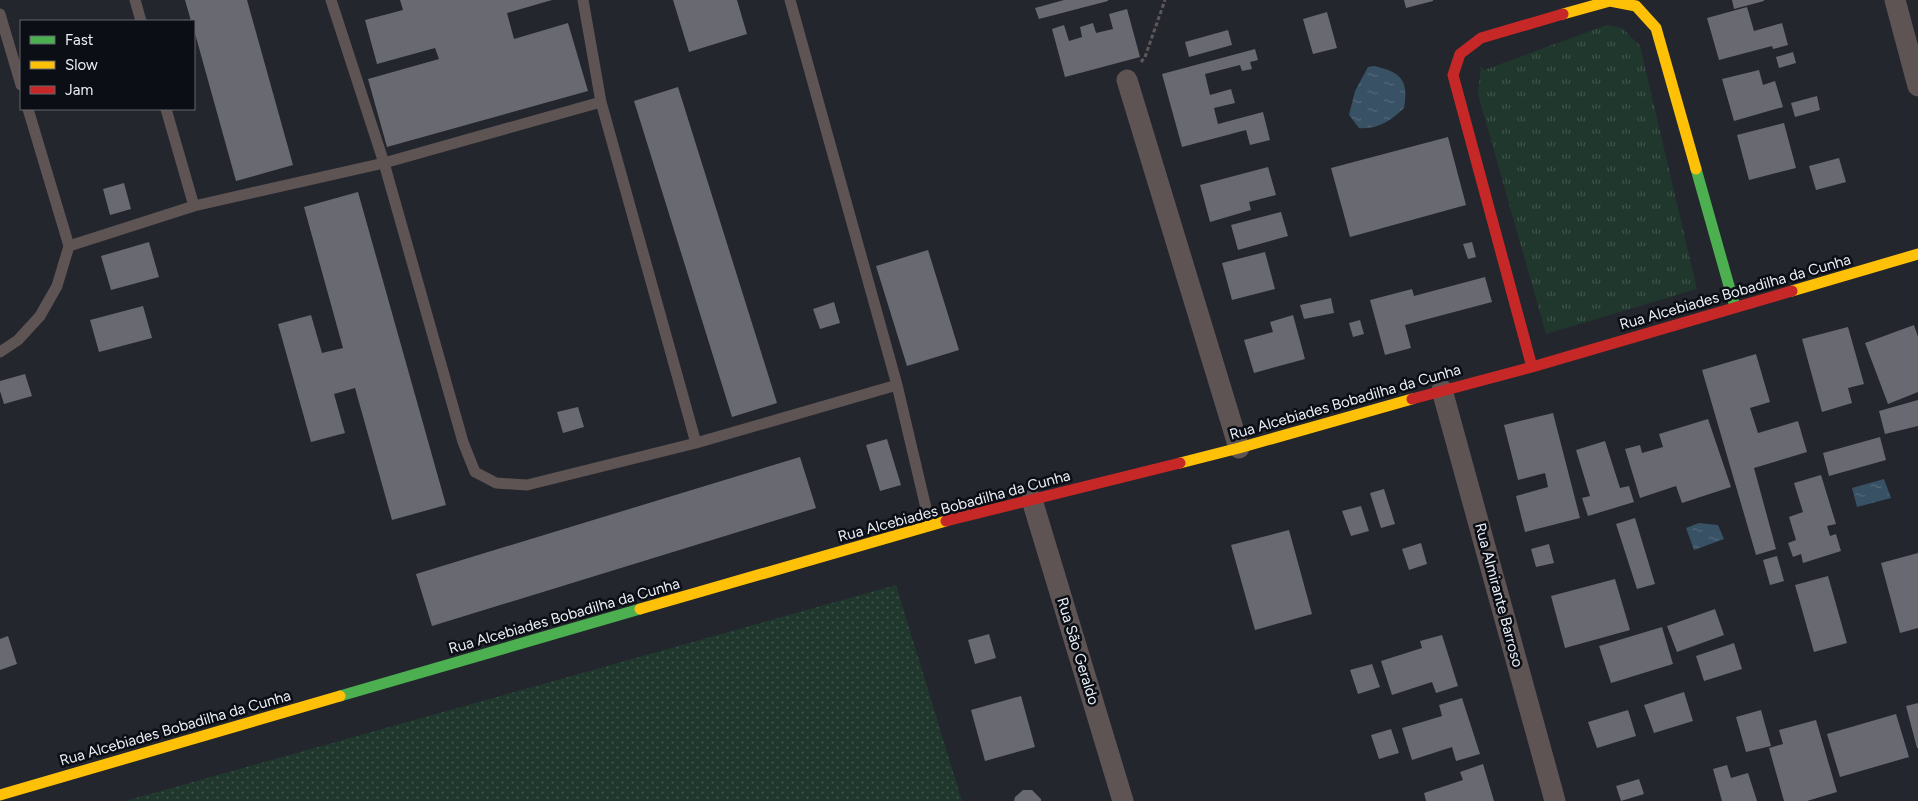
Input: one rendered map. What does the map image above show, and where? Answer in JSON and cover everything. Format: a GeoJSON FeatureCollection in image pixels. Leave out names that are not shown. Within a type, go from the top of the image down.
{"type":"FeatureCollection","features":[{"type":"Feature","properties":{"kind":"street"},"geometry":{"type":"LineString","coordinates":[[1895,0],[1918,86]]}},
{"type":"Feature","properties":{"kind":"street"},"geometry":{"type":"LineString","coordinates":[[1532,367],[1453,75],[1460,54],[1481,38],[1610,1],[1636,6],[1656,28],[1735,307]]}},
{"type":"Feature","properties":{"kind":"street"},"geometry":{"type":"LineString","coordinates":[[1127,80],[1239,448]]}},
{"type":"Feature","properties":{"kind":"street","name":"Rua Alcebiades Bobadilha da Cunha"},"geometry":{"type":"LineString","coordinates":[[0,795],[930,525],[1239,448],[1442,390],[1532,367],[1918,254]]}},
{"type":"Feature","properties":{"kind":"street","name":"Rua Almirante Barroso"},"geometry":{"type":"LineString","coordinates":[[1442,390],[1555,801]]}},
{"type":"Feature","properties":{"kind":"street","name":"Rua São Geraldo"},"geometry":{"type":"LineString","coordinates":[[1032,500],[1123,801]]}},
{"type":"Feature","properties":{"kind":"lane"},"geometry":{"type":"LineString","coordinates":[[135,0],[141,20]]}},
{"type":"Feature","properties":{"kind":"lane"},"geometry":{"type":"LineString","coordinates":[[583,0],[601,102],[696,444]]}},
{"type":"Feature","properties":{"kind":"lane"},"geometry":{"type":"LineString","coordinates":[[790,0],[898,385],[930,525]]}},
{"type":"Feature","properties":{"kind":"lane"},"geometry":{"type":"LineString","coordinates":[[335,1],[384,163],[463,442],[475,472],[496,483],[527,486],[696,444],[898,385]]}},
{"type":"Feature","properties":{"kind":"lane"},"geometry":{"type":"LineString","coordinates":[[0,14],[20,82]]}},
{"type":"Feature","properties":{"kind":"lane"},"geometry":{"type":"LineString","coordinates":[[69,246],[194,206],[384,163],[601,102]]}},
{"type":"Feature","properties":{"kind":"lane"},"geometry":{"type":"LineString","coordinates":[[0,352],[18,340],[40,316],[57,286],[69,246],[28,110]]}},
{"type":"Feature","properties":{"kind":"lane"},"geometry":{"type":"LineString","coordinates":[[166,110],[194,206]]}},
{"type":"Feature","properties":{"kind":"path"},"geometry":{"type":"LineString","coordinates":[[1127,80],[1145,57],[1165,0]]}},
{"type":"Feature","properties":{"kind":"green space"},"geometry":{"type":"Polygon","coordinates":[[[1607,25],[1622,28],[1640,46],[1697,289],[1546,334],[1478,94],[1481,66],[1484,70],[1607,25]]]}},
{"type":"Feature","properties":{"kind":"green space"},"geometry":{"type":"Polygon","coordinates":[[[896,585],[962,801],[125,801],[896,585]]]}},
{"type":"Feature","properties":{"kind":"water"},"geometry":{"type":"Polygon","coordinates":[[[1374,66],[1391,71],[1401,79],[1405,90],[1404,108],[1378,126],[1359,128],[1349,115],[1355,91],[1368,67],[1374,66]]]}},
{"type":"Feature","properties":{"kind":"water"},"geometry":{"type":"Polygon","coordinates":[[[1884,479],[1891,498],[1857,507],[1852,488],[1884,479]]]}},
{"type":"Feature","properties":{"kind":"water"},"geometry":{"type":"Polygon","coordinates":[[[1699,523],[1718,525],[1724,539],[1694,550],[1686,528],[1699,523]]]}},
{"type":"Feature","properties":{"kind":"building"},"geometry":{"type":"Polygon","coordinates":[[[185,0],[247,0],[293,165],[236,181],[195,34],[195,20],[191,20],[185,0]]]}},
{"type":"Feature","properties":{"kind":"building"},"geometry":{"type":"Polygon","coordinates":[[[400,0],[552,0],[507,13],[514,39],[568,23],[588,91],[387,147],[368,79],[439,59],[435,48],[377,64],[365,20],[403,10],[400,0]]]}},
{"type":"Feature","properties":{"kind":"building"},"geometry":{"type":"Polygon","coordinates":[[[673,0],[737,0],[747,34],[689,52],[673,0]]]}},
{"type":"Feature","properties":{"kind":"building"},"geometry":{"type":"Polygon","coordinates":[[[1064,0],[1108,1],[1039,19],[1035,8],[1064,0]]]}},
{"type":"Feature","properties":{"kind":"building"},"geometry":{"type":"Polygon","coordinates":[[[1404,0],[1433,0],[1433,1],[1406,8],[1404,0]]]}},
{"type":"Feature","properties":{"kind":"building"},"geometry":{"type":"Polygon","coordinates":[[[1732,0],[1764,0],[1764,1],[1734,9],[1732,0]]]}},
{"type":"Feature","properties":{"kind":"building"},"geometry":{"type":"Polygon","coordinates":[[[1747,7],[1754,31],[1782,23],[1788,45],[1773,49],[1772,46],[1719,60],[1707,18],[1747,7]]]}},
{"type":"Feature","properties":{"kind":"building"},"geometry":{"type":"Polygon","coordinates":[[[1127,9],[1140,57],[1065,77],[1052,29],[1064,25],[1069,41],[1082,37],[1080,27],[1093,23],[1096,33],[1113,29],[1109,14],[1127,9]]]}},
{"type":"Feature","properties":{"kind":"building"},"geometry":{"type":"Polygon","coordinates":[[[1327,12],[1337,48],[1313,54],[1303,19],[1327,12]]]}},
{"type":"Feature","properties":{"kind":"building"},"geometry":{"type":"Polygon","coordinates":[[[1228,30],[1232,45],[1189,57],[1185,42],[1228,30]]]}},
{"type":"Feature","properties":{"kind":"building"},"geometry":{"type":"Polygon","coordinates":[[[1255,49],[1258,60],[1250,62],[1252,69],[1242,71],[1240,65],[1205,74],[1210,95],[1231,89],[1235,103],[1214,108],[1218,124],[1263,112],[1270,140],[1250,145],[1246,130],[1182,147],[1162,74],[1255,49]]]}},
{"type":"Feature","properties":{"kind":"building"},"geometry":{"type":"Polygon","coordinates":[[[1793,52],[1796,63],[1779,68],[1776,57],[1793,52]]]}},
{"type":"Feature","properties":{"kind":"building"},"geometry":{"type":"Polygon","coordinates":[[[1759,70],[1763,85],[1775,81],[1783,107],[1734,121],[1722,79],[1759,70]]]}},
{"type":"Feature","properties":{"kind":"building"},"geometry":{"type":"Polygon","coordinates":[[[678,87],[777,403],[732,417],[634,101],[678,87]]]}},
{"type":"Feature","properties":{"kind":"building"},"geometry":{"type":"Polygon","coordinates":[[[1817,96],[1820,110],[1795,117],[1791,103],[1817,96]]]}},
{"type":"Feature","properties":{"kind":"building"},"geometry":{"type":"Polygon","coordinates":[[[1784,123],[1796,168],[1749,180],[1737,135],[1784,123]]]}},
{"type":"Feature","properties":{"kind":"building"},"geometry":{"type":"Polygon","coordinates":[[[1448,137],[1466,205],[1350,237],[1331,168],[1448,137]]]}},
{"type":"Feature","properties":{"kind":"building"},"geometry":{"type":"Polygon","coordinates":[[[1839,158],[1846,182],[1816,190],[1809,166],[1839,158]]]}},
{"type":"Feature","properties":{"kind":"building"},"geometry":{"type":"Polygon","coordinates":[[[1268,167],[1276,195],[1249,202],[1251,210],[1210,222],[1200,185],[1268,167]]]}},
{"type":"Feature","properties":{"kind":"building"},"geometry":{"type":"Polygon","coordinates":[[[124,183],[131,209],[110,215],[103,189],[124,183]]]}},
{"type":"Feature","properties":{"kind":"building"},"geometry":{"type":"Polygon","coordinates":[[[358,192],[446,505],[392,520],[355,388],[334,394],[345,433],[311,442],[278,324],[311,315],[322,353],[343,348],[304,207],[358,192]]]}},
{"type":"Feature","properties":{"kind":"building"},"geometry":{"type":"Polygon","coordinates":[[[1281,212],[1288,236],[1238,250],[1231,225],[1281,212]]]}},
{"type":"Feature","properties":{"kind":"building"},"geometry":{"type":"Polygon","coordinates":[[[149,242],[159,277],[111,290],[101,256],[149,242]]]}},
{"type":"Feature","properties":{"kind":"building"},"geometry":{"type":"Polygon","coordinates":[[[1472,242],[1476,257],[1468,259],[1463,244],[1472,242]]]}},
{"type":"Feature","properties":{"kind":"building"},"geometry":{"type":"Polygon","coordinates":[[[928,250],[959,350],[907,366],[876,266],[928,250]]]}},
{"type":"Feature","properties":{"kind":"building"},"geometry":{"type":"Polygon","coordinates":[[[1265,252],[1275,289],[1232,300],[1222,263],[1265,252]]]}},
{"type":"Feature","properties":{"kind":"building"},"geometry":{"type":"Polygon","coordinates":[[[1485,277],[1492,302],[1405,325],[1411,348],[1385,355],[1370,300],[1412,289],[1414,296],[1485,277]]]}},
{"type":"Feature","properties":{"kind":"building"},"geometry":{"type":"Polygon","coordinates":[[[1331,298],[1334,313],[1304,319],[1300,305],[1331,298]]]}},
{"type":"Feature","properties":{"kind":"building"},"geometry":{"type":"Polygon","coordinates":[[[834,302],[840,323],[820,329],[813,309],[834,302]]]}},
{"type":"Feature","properties":{"kind":"building"},"geometry":{"type":"Polygon","coordinates":[[[143,306],[152,338],[99,352],[90,320],[143,306]]]}},
{"type":"Feature","properties":{"kind":"building"},"geometry":{"type":"Polygon","coordinates":[[[1293,315],[1305,359],[1254,373],[1244,340],[1273,332],[1270,322],[1293,315]]]}},
{"type":"Feature","properties":{"kind":"building"},"geometry":{"type":"Polygon","coordinates":[[[1360,320],[1364,334],[1353,337],[1349,323],[1360,320]]]}},
{"type":"Feature","properties":{"kind":"building"},"geometry":{"type":"Polygon","coordinates":[[[1914,325],[1918,337],[1918,392],[1888,404],[1865,343],[1914,325]]]}},
{"type":"Feature","properties":{"kind":"building"},"geometry":{"type":"Polygon","coordinates":[[[1848,327],[1864,384],[1848,388],[1852,403],[1822,412],[1802,339],[1848,327]]]}},
{"type":"Feature","properties":{"kind":"building"},"geometry":{"type":"Polygon","coordinates":[[[1756,354],[1770,402],[1750,408],[1758,433],[1798,421],[1807,452],[1754,468],[1776,549],[1756,555],[1702,370],[1756,354]]]}},
{"type":"Feature","properties":{"kind":"building"},"geometry":{"type":"Polygon","coordinates":[[[25,374],[32,396],[4,404],[0,391],[0,381],[25,374]]]}},
{"type":"Feature","properties":{"kind":"building"},"geometry":{"type":"Polygon","coordinates":[[[1918,400],[1918,426],[1885,434],[1879,411],[1918,400]]]}},
{"type":"Feature","properties":{"kind":"building"},"geometry":{"type":"Polygon","coordinates":[[[578,407],[584,427],[563,433],[557,412],[578,407]]]}},
{"type":"Feature","properties":{"kind":"building"},"geometry":{"type":"Polygon","coordinates":[[[1553,413],[1580,518],[1525,532],[1516,496],[1548,487],[1545,473],[1518,480],[1504,425],[1553,413]]]}},
{"type":"Feature","properties":{"kind":"building"},"geometry":{"type":"Polygon","coordinates":[[[1708,419],[1731,487],[1682,503],[1676,486],[1640,498],[1625,449],[1640,445],[1642,453],[1663,447],[1659,434],[1708,419]]]}},
{"type":"Feature","properties":{"kind":"building"},"geometry":{"type":"Polygon","coordinates":[[[1880,437],[1886,460],[1829,476],[1823,453],[1880,437]]]}},
{"type":"Feature","properties":{"kind":"building"},"geometry":{"type":"Polygon","coordinates":[[[887,439],[901,485],[880,491],[866,445],[887,439]]]}},
{"type":"Feature","properties":{"kind":"building"},"geometry":{"type":"Polygon","coordinates":[[[1605,441],[1620,488],[1629,486],[1634,502],[1588,516],[1582,498],[1590,496],[1576,450],[1605,441]]]}},
{"type":"Feature","properties":{"kind":"building"},"geometry":{"type":"Polygon","coordinates":[[[800,457],[816,508],[432,626],[416,574],[800,457]]]}},
{"type":"Feature","properties":{"kind":"building"},"geometry":{"type":"Polygon","coordinates":[[[1821,475],[1836,524],[1827,526],[1830,536],[1836,534],[1841,551],[1803,563],[1801,554],[1793,557],[1788,543],[1796,540],[1789,517],[1803,512],[1794,483],[1821,475]]]}},
{"type":"Feature","properties":{"kind":"building"},"geometry":{"type":"Polygon","coordinates":[[[1384,489],[1395,524],[1381,528],[1370,493],[1384,489]]]}},
{"type":"Feature","properties":{"kind":"building"},"geometry":{"type":"Polygon","coordinates":[[[1361,506],[1369,531],[1351,536],[1342,511],[1361,506]]]}},
{"type":"Feature","properties":{"kind":"building"},"geometry":{"type":"Polygon","coordinates":[[[1635,518],[1655,584],[1637,589],[1616,524],[1635,518]]]}},
{"type":"Feature","properties":{"kind":"building"},"geometry":{"type":"Polygon","coordinates":[[[1289,530],[1312,614],[1255,630],[1231,545],[1289,530]]]}},
{"type":"Feature","properties":{"kind":"building"},"geometry":{"type":"Polygon","coordinates":[[[1421,543],[1427,564],[1409,570],[1402,549],[1421,543]]]}},
{"type":"Feature","properties":{"kind":"building"},"geometry":{"type":"Polygon","coordinates":[[[1549,544],[1554,563],[1536,567],[1531,549],[1549,544]]]}},
{"type":"Feature","properties":{"kind":"building"},"geometry":{"type":"Polygon","coordinates":[[[1918,553],[1918,628],[1900,633],[1881,563],[1918,553]]]}},
{"type":"Feature","properties":{"kind":"building"},"geometry":{"type":"Polygon","coordinates":[[[1777,556],[1784,581],[1770,585],[1763,560],[1777,556]]]}},
{"type":"Feature","properties":{"kind":"building"},"geometry":{"type":"Polygon","coordinates":[[[1828,576],[1847,643],[1814,652],[1795,585],[1828,576]]]}},
{"type":"Feature","properties":{"kind":"building"},"geometry":{"type":"Polygon","coordinates":[[[1615,579],[1630,630],[1565,648],[1551,596],[1615,579]]]}},
{"type":"Feature","properties":{"kind":"building"},"geometry":{"type":"Polygon","coordinates":[[[1715,609],[1724,635],[1677,652],[1667,626],[1715,609]]]}},
{"type":"Feature","properties":{"kind":"building"},"geometry":{"type":"Polygon","coordinates":[[[1662,627],[1673,664],[1611,683],[1599,646],[1662,627]]]}},
{"type":"Feature","properties":{"kind":"building"},"geometry":{"type":"Polygon","coordinates":[[[989,634],[996,658],[975,664],[968,640],[989,634]]]}},
{"type":"Feature","properties":{"kind":"building"},"geometry":{"type":"Polygon","coordinates":[[[1442,635],[1458,686],[1436,693],[1432,682],[1392,695],[1381,661],[1422,648],[1420,641],[1442,635]]]}},
{"type":"Feature","properties":{"kind":"building"},"geometry":{"type":"Polygon","coordinates":[[[8,636],[17,664],[0,670],[0,639],[8,636]]]}},
{"type":"Feature","properties":{"kind":"building"},"geometry":{"type":"Polygon","coordinates":[[[1734,643],[1742,669],[1704,681],[1696,656],[1734,643]]]}},
{"type":"Feature","properties":{"kind":"building"},"geometry":{"type":"Polygon","coordinates":[[[1372,664],[1380,687],[1358,694],[1350,670],[1372,664]]]}},
{"type":"Feature","properties":{"kind":"building"},"geometry":{"type":"Polygon","coordinates":[[[1684,692],[1693,721],[1654,733],[1644,705],[1684,692]]]}},
{"type":"Feature","properties":{"kind":"building"},"geometry":{"type":"Polygon","coordinates":[[[1021,696],[1035,747],[985,761],[971,710],[1021,696]]]}},
{"type":"Feature","properties":{"kind":"building"},"geometry":{"type":"Polygon","coordinates":[[[1462,698],[1480,754],[1456,761],[1452,747],[1412,760],[1402,728],[1442,716],[1439,705],[1462,698]]]}},
{"type":"Feature","properties":{"kind":"building"},"geometry":{"type":"Polygon","coordinates":[[[1918,703],[1918,748],[1917,748],[1906,706],[1918,703]]]}},
{"type":"Feature","properties":{"kind":"building"},"geometry":{"type":"Polygon","coordinates":[[[1628,710],[1636,736],[1597,748],[1588,722],[1628,710]]]}},
{"type":"Feature","properties":{"kind":"building"},"geometry":{"type":"Polygon","coordinates":[[[1761,710],[1771,746],[1746,752],[1736,717],[1761,710]]]}},
{"type":"Feature","properties":{"kind":"building"},"geometry":{"type":"Polygon","coordinates":[[[1896,714],[1909,757],[1840,777],[1827,734],[1896,714]]]}},
{"type":"Feature","properties":{"kind":"building"},"geometry":{"type":"Polygon","coordinates":[[[1816,720],[1837,792],[1807,801],[1784,801],[1769,748],[1783,744],[1779,730],[1816,720]]]}},
{"type":"Feature","properties":{"kind":"building"},"geometry":{"type":"Polygon","coordinates":[[[1391,729],[1399,753],[1379,759],[1371,735],[1391,729]]]}},
{"type":"Feature","properties":{"kind":"building"},"geometry":{"type":"Polygon","coordinates":[[[1483,764],[1494,801],[1426,801],[1424,793],[1463,780],[1460,772],[1483,764]]]}},
{"type":"Feature","properties":{"kind":"building"},"geometry":{"type":"Polygon","coordinates":[[[1727,765],[1731,778],[1748,773],[1757,801],[1722,801],[1713,769],[1727,765]]]}},
{"type":"Feature","properties":{"kind":"building"},"geometry":{"type":"Polygon","coordinates":[[[1639,779],[1644,794],[1621,801],[1616,786],[1639,779]]]}},
{"type":"Feature","properties":{"kind":"building"},"geometry":{"type":"Polygon","coordinates":[[[1023,790],[1032,790],[1041,801],[1014,801],[1015,797],[1023,790]]]}},
{"type":"Feature","properties":{"kind":"traffic: fast"},"geometry":{"type":"LineString","coordinates":[[1696,169],[1735,307]]}},
{"type":"Feature","properties":{"kind":"traffic: fast"},"geometry":{"type":"LineString","coordinates":[[340,696],[640,609]]}},
{"type":"Feature","properties":{"kind":"traffic: slow"},"geometry":{"type":"LineString","coordinates":[[1563,14],[1610,1],[1636,6],[1656,28],[1696,169]]}},
{"type":"Feature","properties":{"kind":"traffic: slow"},"geometry":{"type":"LineString","coordinates":[[1792,291],[1918,254]]}},
{"type":"Feature","properties":{"kind":"traffic: slow"},"geometry":{"type":"LineString","coordinates":[[1180,463],[1412,399]]}},
{"type":"Feature","properties":{"kind":"traffic: slow"},"geometry":{"type":"LineString","coordinates":[[640,609],[946,521]]}},
{"type":"Feature","properties":{"kind":"traffic: slow"},"geometry":{"type":"LineString","coordinates":[[0,795],[340,696]]}},
{"type":"Feature","properties":{"kind":"traffic: jam"},"geometry":{"type":"LineString","coordinates":[[1532,367],[1453,75],[1460,54],[1481,38],[1563,14]]}},
{"type":"Feature","properties":{"kind":"traffic: jam"},"geometry":{"type":"LineString","coordinates":[[1412,399],[1532,367],[1792,291]]}},
{"type":"Feature","properties":{"kind":"traffic: jam"},"geometry":{"type":"LineString","coordinates":[[946,521],[1180,463]]}}]}
